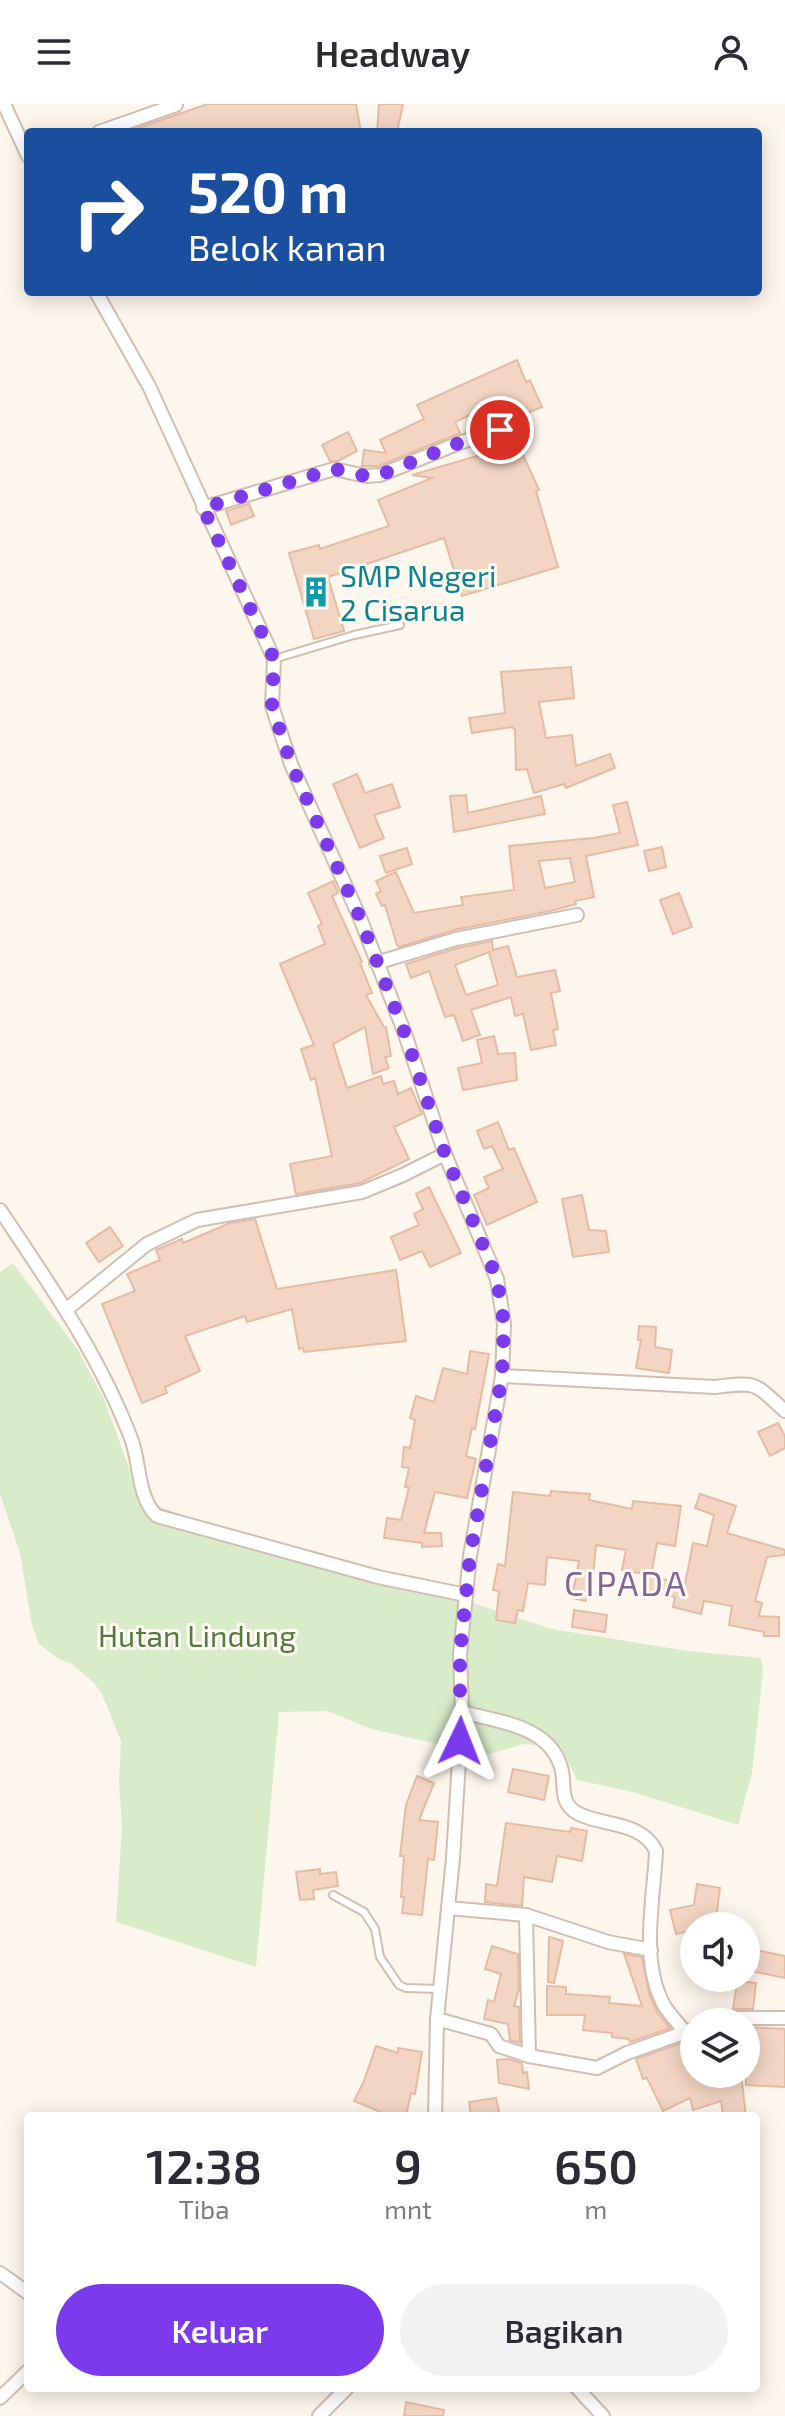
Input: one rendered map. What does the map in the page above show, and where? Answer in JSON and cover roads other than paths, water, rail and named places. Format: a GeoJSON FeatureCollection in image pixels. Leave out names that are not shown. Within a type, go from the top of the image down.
{"type":"FeatureCollection","features":[{"type":"Feature","properties":{"kind":"street"},"geometry":{"type":"LineString","coordinates":[[4,104],[24,147]]}},
{"type":"Feature","properties":{"kind":"street"},"geometry":{"type":"LineString","coordinates":[[110,128],[176,105]]}},
{"type":"Feature","properties":{"kind":"street"},"geometry":{"type":"LineString","coordinates":[[98,296],[149,386],[274,659],[272,706],[291,764],[360,918],[405,1034],[445,1154],[497,1279],[504,1324],[502,1376],[472,1541],[460,1654],[462,1712],[439,1989],[435,2112]]}},
{"type":"Feature","properties":{"kind":"street"},"geometry":{"type":"LineString","coordinates":[[203,508],[334,469],[366,476],[380,475],[500,430]]}},
{"type":"Feature","properties":{"kind":"street"},"geometry":{"type":"LineString","coordinates":[[376,963],[456,939],[577,915]]}},
{"type":"Feature","properties":{"kind":"street"},"geometry":{"type":"LineString","coordinates":[[67,1309],[147,1244],[197,1220],[362,1192],[445,1154]]}},
{"type":"Feature","properties":{"kind":"street"},"geometry":{"type":"LineString","coordinates":[[0,1210],[67,1309],[129,1434],[148,1505],[157,1516],[378,1577],[466,1595]]}},
{"type":"Feature","properties":{"kind":"street"},"geometry":{"type":"LineString","coordinates":[[502,1376],[715,1387],[748,1383],[758,1387],[785,1411]]}},
{"type":"Feature","properties":{"kind":"street"},"geometry":{"type":"LineString","coordinates":[[462,1712],[538,1734],[554,1750],[562,1772],[563,1797],[575,1811],[637,1832],[653,1846],[656,1851],[651,1950],[654,1975],[665,2006],[680,2021]]}},
{"type":"Feature","properties":{"kind":"street"},"geometry":{"type":"LineString","coordinates":[[448,1908],[526,1915],[608,1942],[651,1950]]}},
{"type":"Feature","properties":{"kind":"street"},"geometry":{"type":"LineString","coordinates":[[526,1915],[529,2056]]}},
{"type":"Feature","properties":{"kind":"street"},"geometry":{"type":"LineString","coordinates":[[760,2018],[785,2018]]}},
{"type":"Feature","properties":{"kind":"street"},"geometry":{"type":"LineString","coordinates":[[437,2019],[491,2034],[499,2046],[529,2056],[597,2068],[627,2053],[680,2034]]}},
{"type":"Feature","properties":{"kind":"street"},"geometry":{"type":"LineString","coordinates":[[0,2273],[24,2290]]}},
{"type":"Feature","properties":{"kind":"street"},"geometry":{"type":"LineString","coordinates":[[0,2398],[24,2375]]}},
{"type":"Feature","properties":{"kind":"street"},"geometry":{"type":"LineString","coordinates":[[319,2416],[343,2392]]}},
{"type":"Feature","properties":{"kind":"street"},"geometry":{"type":"LineString","coordinates":[[581,2392],[603,2416]]}},
{"type":"Feature","properties":{"kind":"lane"},"geometry":{"type":"LineString","coordinates":[[274,659],[400,625]]}},
{"type":"Feature","properties":{"kind":"lane"},"geometry":{"type":"LineString","coordinates":[[333,1895],[364,1912],[375,1929],[380,1957],[399,1985],[439,1989]]}},
{"type":"Feature","properties":{"kind":"place","name":"SMP Negeri 2 Cisarua"},"geometry":{"type":"Point","coordinates":[316,592]}},
{"type":"Feature","properties":{"kind":"district","name":"CIPADA"},"geometry":{"type":"Point","coordinates":[626,1582]}},
{"type":"Feature","properties":{"kind":"park label","name":"Hutan Lindung"},"geometry":{"type":"Point","coordinates":[197,1635]}}]}
